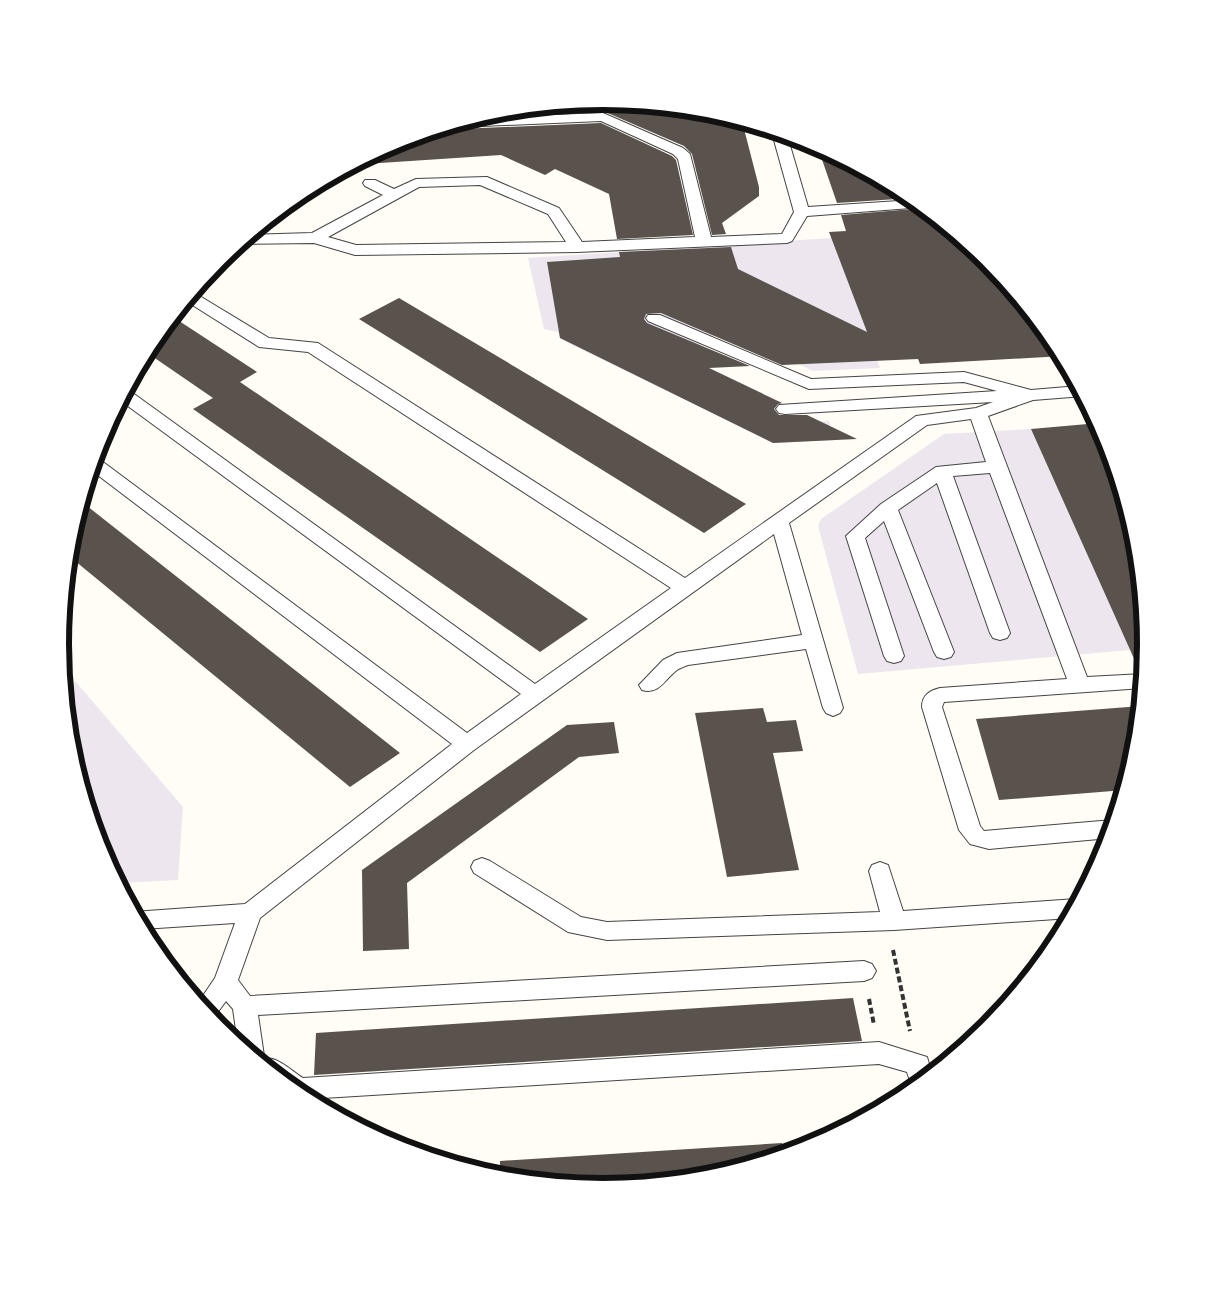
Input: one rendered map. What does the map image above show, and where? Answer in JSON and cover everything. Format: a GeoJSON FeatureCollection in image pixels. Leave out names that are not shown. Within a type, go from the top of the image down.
{"type":"FeatureCollection","features":[{"type":"Feature","properties":{"kind":"lane"},"geometry":{"type":"LineString","coordinates":[[603,110],[603,117]]}},
{"type":"Feature","properties":{"kind":"lane"},"geometry":{"type":"LineString","coordinates":[[492,122],[603,117],[678,151],[685,157],[704,241]]}},
{"type":"Feature","properties":{"kind":"lane"},"geometry":{"type":"LineString","coordinates":[[254,240],[315,238],[356,250],[577,247],[787,238],[802,212],[781,140]]}},
{"type":"Feature","properties":{"kind":"lane"},"geometry":{"type":"LineString","coordinates":[[315,238],[416,182],[482,180],[554,211],[577,247]]}},
{"type":"Feature","properties":{"kind":"lane"},"geometry":{"type":"LineString","coordinates":[[370,183],[395,195]]}},
{"type":"Feature","properties":{"kind":"lane"},"geometry":{"type":"LineString","coordinates":[[802,212],[908,205]]}},
{"type":"Feature","properties":{"kind":"lane"},"geometry":{"type":"LineString","coordinates":[[195,299],[265,343],[312,347],[684,587]]}},
{"type":"Feature","properties":{"kind":"lane"},"geometry":{"type":"LineString","coordinates":[[654,318],[809,384],[964,377],[1031,395]]}},
{"type":"Feature","properties":{"kind":"lane"},"geometry":{"type":"LineString","coordinates":[[786,409],[1074,392]]}},
{"type":"Feature","properties":{"kind":"lane"},"geometry":{"type":"LineString","coordinates":[[209,1006],[225,982],[250,913],[467,744],[684,587],[922,420],[978,413],[1031,395]]}},
{"type":"Feature","properties":{"kind":"lane"},"geometry":{"type":"LineString","coordinates":[[129,399],[535,694]]}},
{"type":"Feature","properties":{"kind":"lane"},"geometry":{"type":"LineString","coordinates":[[978,413],[1080,686]]}},
{"type":"Feature","properties":{"kind":"lane"},"geometry":{"type":"LineString","coordinates":[[894,656],[855,536],[888,508],[942,471],[997,466]]}},
{"type":"Feature","properties":{"kind":"lane"},"geometry":{"type":"LineString","coordinates":[[99,468],[467,744]]}},
{"type":"Feature","properties":{"kind":"lane"},"geometry":{"type":"LineString","coordinates":[[942,471],[1000,633]]}},
{"type":"Feature","properties":{"kind":"lane"},"geometry":{"type":"LineString","coordinates":[[888,508],[944,652]]}},
{"type":"Feature","properties":{"kind":"lane"},"geometry":{"type":"LineString","coordinates":[[779,520],[833,708]]}},
{"type":"Feature","properties":{"kind":"lane"},"geometry":{"type":"LineString","coordinates":[[649,685],[670,665],[684,658],[814,642]]}},
{"type":"Feature","properties":{"kind":"lane"},"geometry":{"type":"LineString","coordinates":[[1105,830],[989,840],[978,838],[970,830],[932,707],[932,700],[940,695],[1137,681]]}},
{"type":"Feature","properties":{"kind":"lane"},"geometry":{"type":"LineString","coordinates":[[482,867],[576,925],[607,931],[892,931],[1069,909]]}},
{"type":"Feature","properties":{"kind":"lane"},"geometry":{"type":"LineString","coordinates":[[880,871],[892,931]]}},
{"type":"Feature","properties":{"kind":"lane"},"geometry":{"type":"LineString","coordinates":[[145,920],[250,913]]}},
{"type":"Feature","properties":{"kind":"lane"},"geometry":{"type":"LineString","coordinates":[[244,1006],[864,971]]}},
{"type":"Feature","properties":{"kind":"lane"},"geometry":{"type":"LineString","coordinates":[[225,982],[244,1006],[250,1047]]}},
{"type":"Feature","properties":{"kind":"lane"},"geometry":{"type":"LineString","coordinates":[[305,1089],[879,1053],[920,1074]]}},
{"type":"Feature","properties":{"kind":"path"},"geometry":{"type":"LineString","coordinates":[[892,931],[920,1074]]}},
{"type":"Feature","properties":{"kind":"path"},"geometry":{"type":"LineString","coordinates":[[864,971],[879,1053]]}},
{"type":"Feature","properties":{"kind":"shaded area"},"geometry":{"type":"Polygon","coordinates":[[[832,238],[880,368],[813,371],[724,328],[685,356],[782,403],[768,415],[784,423],[829,421],[835,440],[773,443],[560,339],[558,332],[544,329],[528,258],[832,238]]]}},
{"type":"Feature","properties":{"kind":"shaded area"},"geometry":{"type":"Polygon","coordinates":[[[1031,429],[1130,650],[858,674],[818,526],[821,519],[944,434],[1031,429]]]}},
{"type":"Feature","properties":{"kind":"shaded area"},"geometry":{"type":"Polygon","coordinates":[[[76,682],[183,807],[178,880],[125,883],[109,849],[87,783],[73,714],[70,683],[76,682]]]}},
{"type":"Feature","properties":{"kind":"building"},"geometry":{"type":"Polygon","coordinates":[[[604,110],[638,111],[673,114],[744,129],[759,187],[759,196],[722,223],[726,234],[712,235],[692,154],[684,146],[603,111],[537,114],[604,110]]]}},
{"type":"Feature","properties":{"kind":"building"},"geometry":{"type":"Polygon","coordinates":[[[601,123],[672,156],[676,160],[693,235],[617,239],[609,194],[555,169],[545,175],[501,155],[370,164],[399,150],[462,129],[601,123]]]}},
{"type":"Feature","properties":{"kind":"building"},"geometry":{"type":"Polygon","coordinates":[[[821,156],[871,181],[899,199],[837,203],[821,156]]]}},
{"type":"Feature","properties":{"kind":"building"},"geometry":{"type":"Polygon","coordinates":[[[914,209],[956,242],[982,266],[1028,319],[1054,357],[920,364],[918,359],[782,365],[661,313],[646,314],[644,319],[647,323],[750,366],[709,368],[782,403],[778,404],[774,409],[779,415],[807,415],[857,439],[773,443],[560,338],[547,262],[620,257],[619,252],[731,247],[738,269],[867,332],[829,232],[846,231],[841,215],[914,209]]]}},
{"type":"Feature","properties":{"kind":"building"},"geometry":{"type":"Polygon","coordinates":[[[399,298],[746,504],[704,533],[359,319],[399,298]]]}},
{"type":"Feature","properties":{"kind":"building"},"geometry":{"type":"Polygon","coordinates":[[[178,320],[257,372],[240,382],[588,619],[540,652],[193,409],[213,398],[153,357],[178,320]]]}},
{"type":"Feature","properties":{"kind":"building"},"geometry":{"type":"Polygon","coordinates":[[[1090,424],[1098,440],[1120,506],[1128,540],[1137,610],[1137,666],[1031,429],[1090,424]]]}},
{"type":"Feature","properties":{"kind":"building"},"geometry":{"type":"Polygon","coordinates":[[[87,506],[400,753],[350,787],[75,561],[87,506]]]}},
{"type":"Feature","properties":{"kind":"building"},"geometry":{"type":"Polygon","coordinates":[[[1135,707],[1128,749],[1118,791],[999,800],[976,719],[1135,707]]]}},
{"type":"Feature","properties":{"kind":"building"},"geometry":{"type":"Polygon","coordinates":[[[763,708],[767,722],[796,720],[803,751],[773,753],[799,870],[727,877],[695,713],[763,708]]]}},
{"type":"Feature","properties":{"kind":"building"},"geometry":{"type":"Polygon","coordinates":[[[614,722],[619,753],[579,757],[407,883],[409,949],[363,951],[362,870],[567,725],[614,722]]]}},
{"type":"Feature","properties":{"kind":"building"},"geometry":{"type":"Polygon","coordinates":[[[853,998],[862,1041],[314,1075],[316,1033],[853,998]]]}},
{"type":"Feature","properties":{"kind":"building"},"geometry":{"type":"Polygon","coordinates":[[[782,1143],[783,1148],[708,1169],[638,1178],[569,1178],[534,1175],[500,1169],[500,1161],[782,1143]]]}}]}
